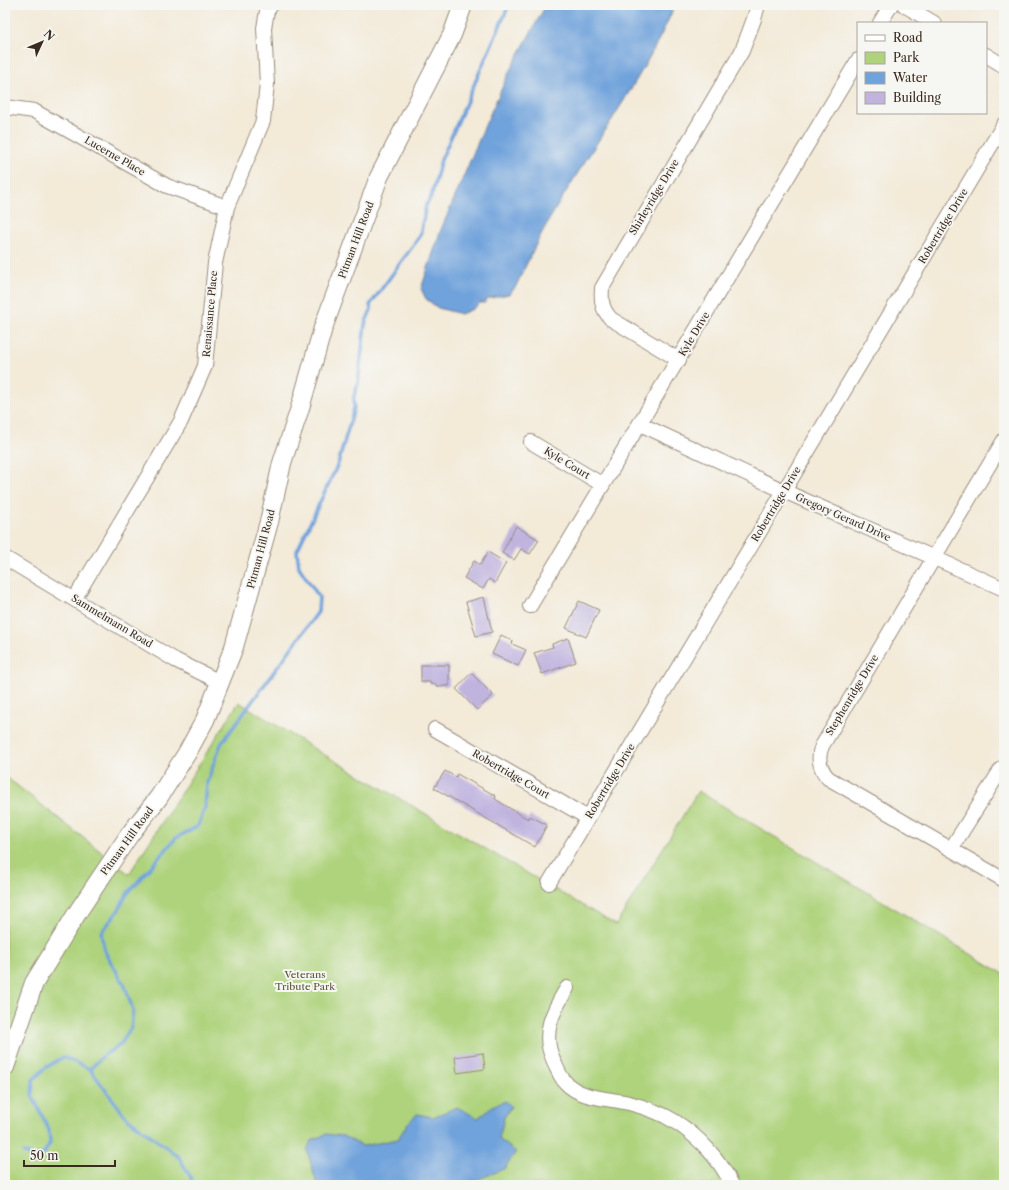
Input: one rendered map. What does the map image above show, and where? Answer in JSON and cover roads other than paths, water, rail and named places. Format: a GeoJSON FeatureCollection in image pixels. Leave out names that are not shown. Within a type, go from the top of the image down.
{"type":"FeatureCollection","features":[{"type":"Feature","properties":{"kind":"main road","name":"Pitman Hill Road"},"geometry":{"type":"LineString","coordinates":[[6,1063],[34,983],[79,910],[130,834],[159,797],[187,753],[205,720],[234,647],[269,522],[282,463],[300,408],[323,328],[379,177],[452,35],[464,5]]}},
{"type":"Feature","properties":{"kind":"street","name":"Shirleyridge Drive"},"geometry":{"type":"LineString","coordinates":[[679,360],[611,319],[604,311],[601,300],[602,288],[742,51],[758,5]]}},
{"type":"Feature","properties":{"kind":"street"},"geometry":{"type":"LineString","coordinates":[[881,22],[891,5]]}},
{"type":"Feature","properties":{"kind":"street"},"geometry":{"type":"LineString","coordinates":[[904,5],[932,22]]}},
{"type":"Feature","properties":{"kind":"street","name":"Renaissance Place"},"geometry":{"type":"LineString","coordinates":[[74,598],[181,422],[200,379],[207,352],[215,263],[227,207],[263,120],[267,84],[264,28],[266,7]]}},
{"type":"Feature","properties":{"kind":"street"},"geometry":{"type":"LineString","coordinates":[[987,56],[1004,66]]}},
{"type":"Feature","properties":{"kind":"street","name":"Kyle Drive"},"geometry":{"type":"LineString","coordinates":[[530,606],[857,62]]}},
{"type":"Feature","properties":{"kind":"street","name":"Lucerne Place"},"geometry":{"type":"LineString","coordinates":[[5,107],[34,111],[167,186],[227,207]]}},
{"type":"Feature","properties":{"kind":"street","name":"Robertridge Drive"},"geometry":{"type":"LineString","coordinates":[[549,883],[1004,124]]}},
{"type":"Feature","properties":{"kind":"street","name":"Gregory Gerard Drive"},"geometry":{"type":"LineString","coordinates":[[640,424],[784,491],[1004,589]]}},
{"type":"Feature","properties":{"kind":"street","name":"Stephenridge Drive"},"geometry":{"type":"LineString","coordinates":[[1004,440],[822,746],[819,759],[824,774],[828,778],[1004,880]]}},
{"type":"Feature","properties":{"kind":"street","name":"Kyle Court"},"geometry":{"type":"LineString","coordinates":[[532,442],[603,484]]}},
{"type":"Feature","properties":{"kind":"street","name":"Sammelmann Road"},"geometry":{"type":"LineString","coordinates":[[5,558],[74,598],[175,660],[220,682]]}},
{"type":"Feature","properties":{"kind":"street","name":"Robertridge Court"},"geometry":{"type":"LineString","coordinates":[[435,729],[588,818]]}},
{"type":"Feature","properties":{"kind":"street"},"geometry":{"type":"LineString","coordinates":[[951,849],[1002,768]]}},
{"type":"Feature","properties":{"kind":"street"},"geometry":{"type":"LineString","coordinates":[[567,988],[550,1019],[547,1036],[550,1054],[566,1083],[578,1092],[628,1103],[674,1120],[692,1134],[713,1155],[732,1185]]}},
{"type":"Feature","properties":{"kind":"water"},"geometry":{"type":"Polygon","coordinates":[[[546,5],[675,5],[648,60],[633,86],[547,224],[515,288],[509,294],[487,299],[485,303],[480,303],[473,309],[461,314],[438,308],[426,299],[421,289],[440,232],[510,70],[546,5]]]}},
{"type":"Feature","properties":{"kind":"water"},"geometry":{"type":"Polygon","coordinates":[[[506,1101],[511,1106],[504,1118],[499,1139],[516,1152],[504,1169],[471,1182],[469,1185],[317,1185],[307,1150],[311,1141],[326,1134],[343,1136],[363,1146],[398,1139],[407,1124],[417,1114],[433,1117],[457,1107],[478,1118],[494,1105],[506,1101]]]}},
{"type":"Feature","properties":{"kind":"waterway"},"geometry":{"type":"LineString","coordinates":[[90,1069],[104,1055],[120,1045],[131,1028],[133,1010],[125,986],[105,952],[101,933],[118,911],[127,894],[176,838],[198,826],[205,807],[207,782],[221,744],[318,612],[319,597],[299,567],[297,551],[338,464],[354,408],[354,396],[358,383],[365,324],[371,310],[370,305],[420,236],[426,205],[431,197],[441,160],[509,5]]}},
{"type":"Feature","properties":{"kind":"waterway"},"geometry":{"type":"LineString","coordinates":[[24,1153],[35,1156],[44,1154],[50,1143],[49,1130],[32,1095],[33,1080],[45,1068],[63,1057],[90,1069],[126,1117],[179,1157],[191,1178],[192,1185]]}},
{"type":"Feature","properties":{"kind":"park label","name":"Veterans Tribute Park"},"geometry":{"type":"Point","coordinates":[305,980]}}]}
